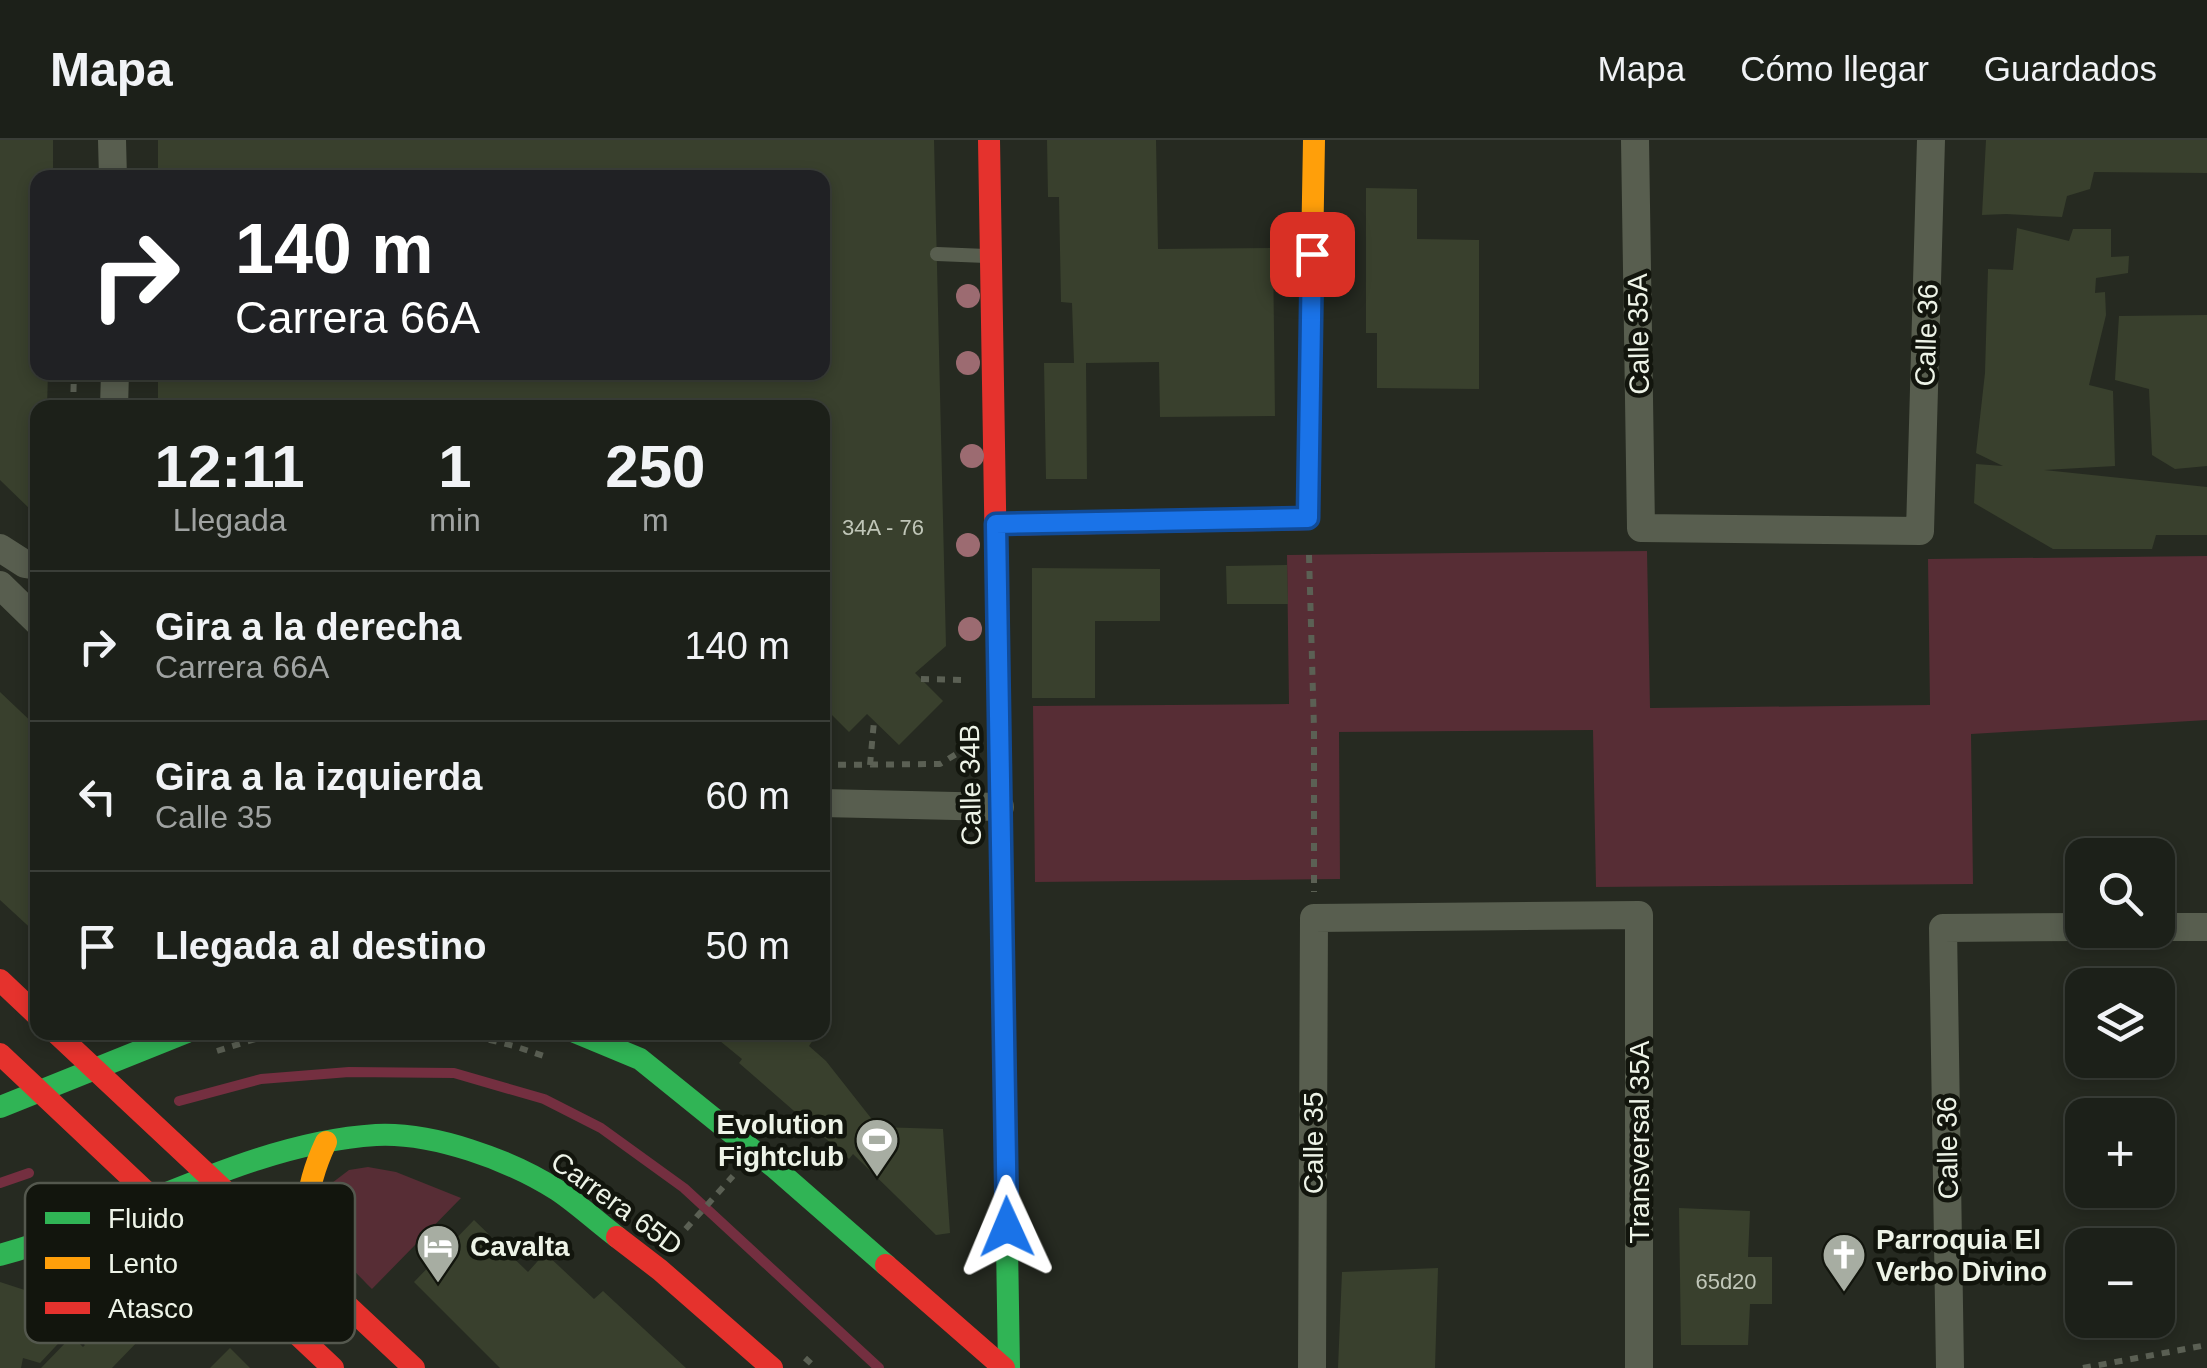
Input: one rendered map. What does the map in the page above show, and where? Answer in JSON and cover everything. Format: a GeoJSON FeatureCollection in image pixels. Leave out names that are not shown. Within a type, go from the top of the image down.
{"type":"FeatureCollection","features":[{"type":"Feature","properties":{"kind":"street"},"geometry":{"type":"LineString","coordinates":[[112,140],[113,170]]}},
{"type":"Feature","properties":{"kind":"street","name":"Calle 34B"},"geometry":{"type":"LineString","coordinates":[[989,140],[1007,1368]]}},
{"type":"Feature","properties":{"kind":"street"},"geometry":{"type":"LineString","coordinates":[[996,524],[1308,518],[1314,140]]}},
{"type":"Feature","properties":{"kind":"street","name":"Calle 35A"},"geometry":{"type":"LineString","coordinates":[[1634,140],[1640,528],[1920,531]]}},
{"type":"Feature","properties":{"kind":"street","name":"Calle 36"},"geometry":{"type":"LineString","coordinates":[[1920,531],[1931,140]]}},
{"type":"Feature","properties":{"kind":"street"},"geometry":{"type":"LineString","coordinates":[[0,548],[30,565]]}},
{"type":"Feature","properties":{"kind":"street"},"geometry":{"type":"LineString","coordinates":[[2,591],[30,615]]}},
{"type":"Feature","properties":{"kind":"street"},"geometry":{"type":"LineString","coordinates":[[830,803],[1000,807]]}},
{"type":"Feature","properties":{"kind":"street","name":"Transversal 35A"},"geometry":{"type":"LineString","coordinates":[[1314,918],[1640,915],[1639,1368]]}},
{"type":"Feature","properties":{"kind":"street","name":"Calle 35"},"geometry":{"type":"LineString","coordinates":[[1312,1368],[1314,918]]}},
{"type":"Feature","properties":{"kind":"street","name":"Calle 36"},"geometry":{"type":"LineString","coordinates":[[1950,1368],[1943,928],[2065,927]]}},
{"type":"Feature","properties":{"kind":"street"},"geometry":{"type":"LineString","coordinates":[[2175,927],[2207,927]]}},
{"type":"Feature","properties":{"kind":"street"},"geometry":{"type":"LineString","coordinates":[[0,980],[30,1008]]}},
{"type":"Feature","properties":{"kind":"street"},"geometry":{"type":"LineString","coordinates":[[63,1040],[215,1183]]}},
{"type":"Feature","properties":{"kind":"street"},"geometry":{"type":"LineString","coordinates":[[0,1107],[167,1040]]}},
{"type":"Feature","properties":{"kind":"street"},"geometry":{"type":"LineString","coordinates":[[595,1040],[626,1052],[660,1074],[1007,1368]]}},
{"type":"Feature","properties":{"kind":"street"},"geometry":{"type":"LineString","coordinates":[[0,1054],[138,1183]]}},
{"type":"Feature","properties":{"kind":"street","name":"Carrera 65D"},"geometry":{"type":"LineString","coordinates":[[196,1183],[262,1158],[326,1142],[378,1135],[415,1137],[464,1149],[512,1166],[556,1190],[686,1292],[772,1368]]}},
{"type":"Feature","properties":{"kind":"street"},"geometry":{"type":"LineString","coordinates":[[309,1183],[326,1142]]}},
{"type":"Feature","properties":{"kind":"street","name":"Carrera 65D"},"geometry":{"type":"LineString","coordinates":[[0,1255],[25,1248]]}},
{"type":"Feature","properties":{"kind":"street"},"geometry":{"type":"LineString","coordinates":[[355,1313],[414,1368]]}},
{"type":"Feature","properties":{"kind":"street"},"geometry":{"type":"LineString","coordinates":[[308,1343],[334,1368]]}},
{"type":"Feature","properties":{"kind":"lane"},"geometry":{"type":"LineString","coordinates":[[937,254],[991,256]]}},
{"type":"Feature","properties":{"kind":"path"},"geometry":{"type":"LineString","coordinates":[[1308,518],[1314,918]]}},
{"type":"Feature","properties":{"kind":"path"},"geometry":{"type":"LineString","coordinates":[[921,679],[965,680]]}},
{"type":"Feature","properties":{"kind":"path"},"geometry":{"type":"LineString","coordinates":[[830,765],[870,765],[874,721]]}},
{"type":"Feature","properties":{"kind":"path"},"geometry":{"type":"LineString","coordinates":[[681,1234],[736,1172]]}},
{"type":"Feature","properties":{"kind":"path"},"geometry":{"type":"LineString","coordinates":[[2084,1368],[2207,1346]]}},
{"type":"Feature","properties":{"kind":"shaded area"},"geometry":{"type":"Polygon","coordinates":[[[1647,551],[1650,708],[1930,705],[1928,559],[2207,556],[2207,720],[1971,734],[1973,884],[1596,887],[1593,730],[1339,732],[1340,879],[1035,882],[1033,706],[1289,704],[1287,555],[1647,551]]]}},
{"type":"Feature","properties":{"kind":"shaded area"},"geometry":{"type":"Polygon","coordinates":[[[368,1167],[396,1172],[461,1198],[372,1289],[355,1271],[355,1183],[332,1183],[349,1170],[368,1167]]]}},
{"type":"Feature","properties":{"kind":"building"},"geometry":{"type":"Polygon","coordinates":[[[0,140],[53,140],[53,170],[30,170],[30,380],[48,380],[47,400],[30,400],[30,509],[0,480],[0,140]]]}},
{"type":"Feature","properties":{"kind":"building"},"geometry":{"type":"Polygon","coordinates":[[[158,140],[934,140],[946,646],[915,673],[943,701],[899,745],[867,714],[849,732],[830,713],[830,400],[158,400],[158,380],[830,380],[830,170],[158,170],[158,140]]]}},
{"type":"Feature","properties":{"kind":"building"},"geometry":{"type":"Polygon","coordinates":[[[1047,140],[1156,140],[1158,249],[1273,248],[1275,416],[1160,417],[1159,362],[1086,363],[1087,479],[1046,479],[1044,363],[1074,363],[1072,303],[1061,302],[1059,197],[1048,197],[1047,140]]]}},
{"type":"Feature","properties":{"kind":"building"},"geometry":{"type":"Polygon","coordinates":[[[1986,140],[2207,140],[2207,173],[2094,172],[2090,189],[2067,196],[2062,217],[1982,215],[1986,140]]]}},
{"type":"Feature","properties":{"kind":"building"},"geometry":{"type":"Polygon","coordinates":[[[1366,188],[1417,189],[1417,239],[1479,240],[1479,389],[1377,388],[1377,333],[1366,333],[1366,188]]]}},
{"type":"Feature","properties":{"kind":"building"},"geometry":{"type":"Polygon","coordinates":[[[2017,228],[2069,241],[2073,229],[2111,229],[2111,257],[2129,256],[2128,273],[2096,278],[2095,293],[2105,292],[2106,315],[2089,385],[2113,391],[2115,466],[2044,470],[2207,487],[2207,535],[2156,535],[2152,549],[2053,549],[1974,503],[1976,464],[2003,466],[1976,453],[1985,373],[1988,269],[2013,270],[2017,228]]]}},
{"type":"Feature","properties":{"kind":"building"},"geometry":{"type":"Polygon","coordinates":[[[2207,315],[2207,466],[2175,469],[2152,455],[2149,389],[2115,380],[2119,316],[2207,315]]]}},
{"type":"Feature","properties":{"kind":"building"},"geometry":{"type":"Polygon","coordinates":[[[1287,565],[1288,604],[1227,604],[1226,566],[1287,565]]]}},
{"type":"Feature","properties":{"kind":"building"},"geometry":{"type":"Polygon","coordinates":[[[1032,568],[1160,569],[1160,621],[1095,621],[1095,698],[1032,698],[1032,568]]]}},
{"type":"Feature","properties":{"kind":"building"},"geometry":{"type":"Polygon","coordinates":[[[0,692],[30,720],[30,928],[0,900],[0,692]]]}},
{"type":"Feature","properties":{"kind":"building"},"geometry":{"type":"Polygon","coordinates":[[[719,1040],[813,1040],[809,1046],[826,1061],[878,1127],[943,1129],[950,1233],[936,1235],[853,1154],[849,1159],[739,1063],[742,1059],[719,1040]]]}},
{"type":"Feature","properties":{"kind":"building"},"geometry":{"type":"Polygon","coordinates":[[[1679,1208],[1750,1211],[1748,1257],[1772,1257],[1772,1304],[1750,1304],[1748,1345],[1681,1345],[1679,1208]]]}},
{"type":"Feature","properties":{"kind":"building"},"geometry":{"type":"Polygon","coordinates":[[[474,1220],[528,1272],[545,1253],[594,1299],[603,1291],[686,1368],[500,1368],[414,1282],[474,1220]]]}},
{"type":"Feature","properties":{"kind":"building"},"geometry":{"type":"Polygon","coordinates":[[[1438,1268],[1435,1368],[1338,1368],[1342,1272],[1438,1268]]]}},
{"type":"Feature","properties":{"kind":"building"},"geometry":{"type":"Polygon","coordinates":[[[0,1282],[25,1290],[25,1343],[59,1343],[40,1363],[23,1358],[21,1368],[0,1368],[0,1282]]]}},
{"type":"Feature","properties":{"kind":"building"},"geometry":{"type":"Polygon","coordinates":[[[65,1343],[136,1343],[112,1368],[41,1368],[65,1343]]]}},
{"type":"Feature","properties":{"kind":"building"},"geometry":{"type":"Polygon","coordinates":[[[230,1348],[250,1368],[210,1368],[230,1348]]]}},
{"type":"Feature","properties":{"kind":"waterway"},"geometry":{"type":"LineString","coordinates":[[179,1101],[261,1079],[349,1072],[454,1073],[544,1099],[601,1128],[684,1188],[879,1368]]}},
{"type":"Feature","properties":{"kind":"waterway"},"geometry":{"type":"LineString","coordinates":[[0,1183],[29,1173]]}},
{"type":"Feature","properties":{"kind":"traffic: fast"},"geometry":{"type":"LineString","coordinates":[[997,626],[1009,1368]]}},
{"type":"Feature","properties":{"kind":"traffic: fast"},"geometry":{"type":"LineString","coordinates":[[0,1107],[167,1040]]}},
{"type":"Feature","properties":{"kind":"traffic: fast"},"geometry":{"type":"LineString","coordinates":[[594,1040],[640,1059],[775,1168],[886,1265]]}},
{"type":"Feature","properties":{"kind":"traffic: fast"},"geometry":{"type":"LineString","coordinates":[[194,1183],[280,1152],[328,1141],[376,1135],[422,1138],[470,1150],[517,1168],[557,1190],[617,1237]]}},
{"type":"Feature","properties":{"kind":"traffic: fast"},"geometry":{"type":"LineString","coordinates":[[0,1255],[25,1247]]}},
{"type":"Feature","properties":{"kind":"traffic: slow"},"geometry":{"type":"LineString","coordinates":[[1309,427],[1314,140]]}},
{"type":"Feature","properties":{"kind":"traffic: slow"},"geometry":{"type":"LineString","coordinates":[[311,1183],[326,1142]]}},
{"type":"Feature","properties":{"kind":"traffic: jam"},"geometry":{"type":"LineString","coordinates":[[989,140],[997,626]]}},
{"type":"Feature","properties":{"kind":"traffic: jam"},"geometry":{"type":"LineString","coordinates":[[996,525],[1308,519],[1309,427]]}},
{"type":"Feature","properties":{"kind":"traffic: jam"},"geometry":{"type":"LineString","coordinates":[[0,980],[30,1008]]}},
{"type":"Feature","properties":{"kind":"traffic: jam"},"geometry":{"type":"LineString","coordinates":[[64,1040],[216,1183]]}},
{"type":"Feature","properties":{"kind":"traffic: jam"},"geometry":{"type":"LineString","coordinates":[[0,1054],[137,1183]]}},
{"type":"Feature","properties":{"kind":"traffic: jam"},"geometry":{"type":"LineString","coordinates":[[617,1237],[772,1368]]}},
{"type":"Feature","properties":{"kind":"traffic: jam"},"geometry":{"type":"LineString","coordinates":[[886,1265],[1004,1368]]}},
{"type":"Feature","properties":{"kind":"traffic: jam"},"geometry":{"type":"LineString","coordinates":[[355,1313],[414,1368]]}},
{"type":"Feature","properties":{"kind":"traffic: jam"},"geometry":{"type":"LineString","coordinates":[[306,1343],[333,1368]]}},
{"type":"Feature","properties":{"kind":"place","name":"Evolution Fightclub"},"geometry":{"type":"Point","coordinates":[877,1178]}},
{"type":"Feature","properties":{"kind":"place","name":"Cavalta"},"geometry":{"type":"Point","coordinates":[438,1284]}},
{"type":"Feature","properties":{"kind":"place","name":"Parroquia El Verbo Divino"},"geometry":{"type":"Point","coordinates":[1844,1293]}},
{"type":"Feature","properties":{"kind":"route"},"geometry":{"type":"LineString","coordinates":[[1007,1227],[996,524],[1308,518],[1312,254]]}}]}
